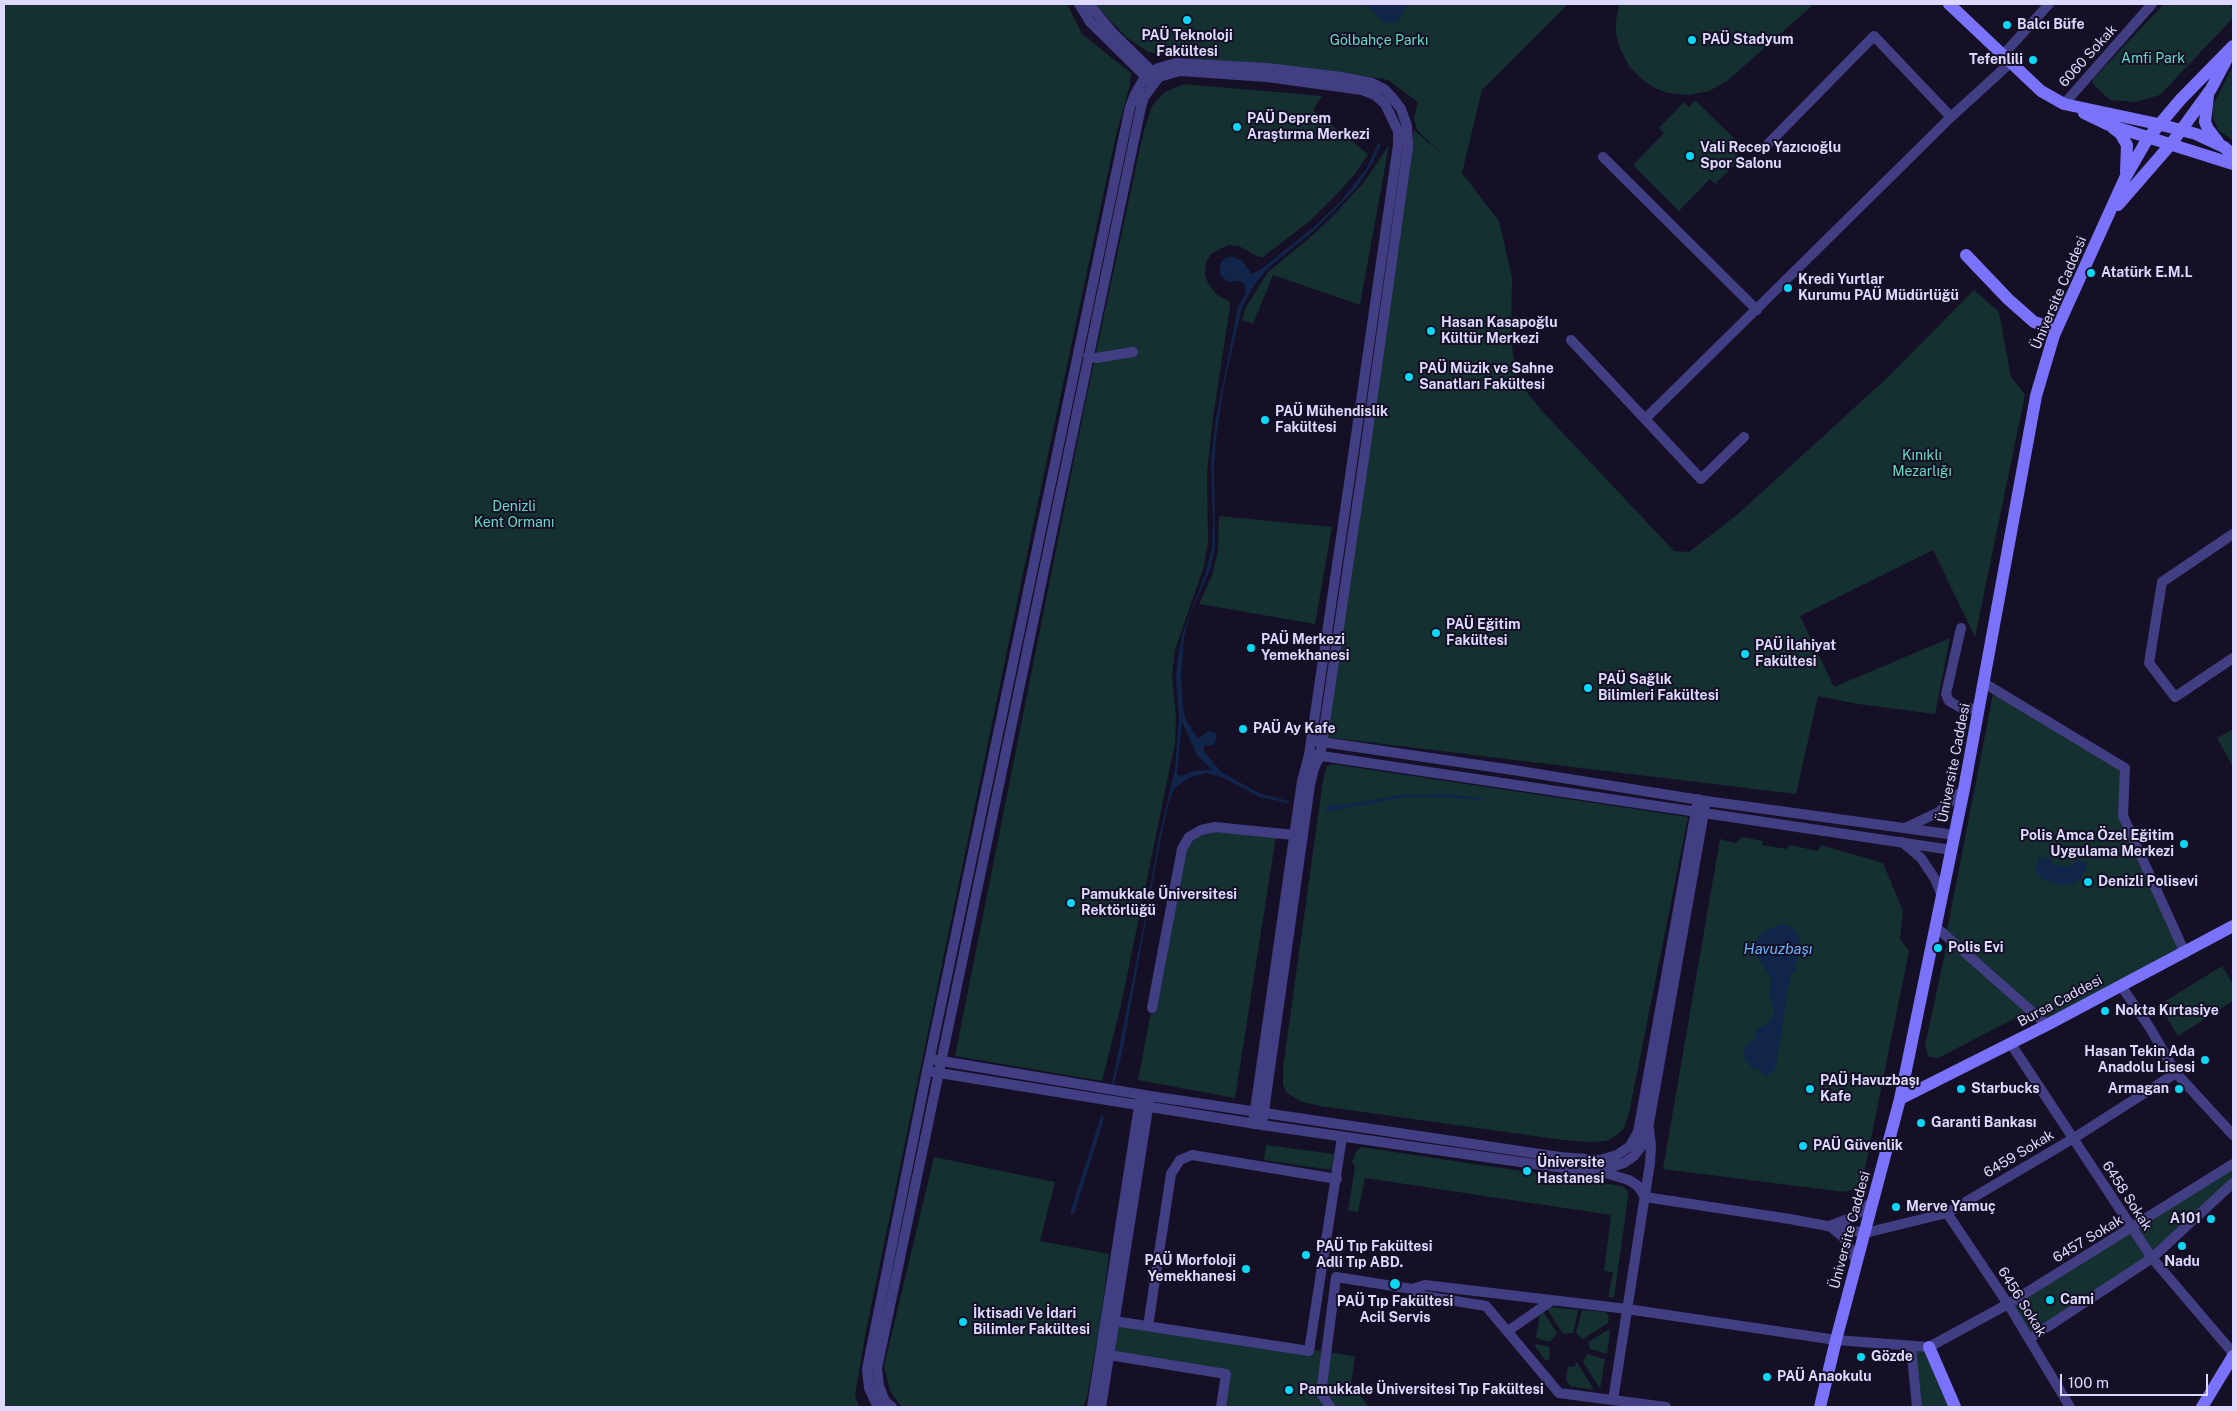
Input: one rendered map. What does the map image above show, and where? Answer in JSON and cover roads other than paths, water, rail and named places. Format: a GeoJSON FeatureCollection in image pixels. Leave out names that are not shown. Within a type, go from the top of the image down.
{"type":"FeatureCollection","features":[{"type":"Feature","properties":{"kind":"main road"},"geometry":{"type":"LineString","coordinates":[[1949,4],[2041,91],[2064,104],[2109,125],[2233,164]]}},
{"type":"Feature","properties":{"kind":"main road"},"geometry":{"type":"LineString","coordinates":[[2229,151],[2212,134],[2205,122],[2206,105],[2211,89],[2232,47]]}},
{"type":"Feature","properties":{"kind":"main road","name":"Üniversite Caddesi"},"geometry":{"type":"LineString","coordinates":[[1820,1407],[1900,1099],[1964,789],[2036,396],[2056,329],[2089,255],[2111,213],[2125,178],[2148,138],[2158,124],[2232,47]]}},
{"type":"Feature","properties":{"kind":"main road"},"geometry":{"type":"LineString","coordinates":[[2111,213],[2152,168],[2211,89]]}},
{"type":"Feature","properties":{"kind":"main road"},"geometry":{"type":"LineString","coordinates":[[2064,104],[2181,130],[2205,137],[2229,151]]}},
{"type":"Feature","properties":{"kind":"main road"},"geometry":{"type":"LineString","coordinates":[[2109,125],[2120,133],[2127,145],[2128,166],[2125,178]]}},
{"type":"Feature","properties":{"kind":"main road"},"geometry":{"type":"LineString","coordinates":[[2152,168],[2168,158],[2181,154],[2209,156]]}},
{"type":"Feature","properties":{"kind":"main road"},"geometry":{"type":"LineString","coordinates":[[1966,255],[2008,299],[2034,322],[2056,329]]}},
{"type":"Feature","properties":{"kind":"main road","name":"Bursa Caddesi"},"geometry":{"type":"LineString","coordinates":[[1900,1099],[2011,1044],[2233,926]]}},
{"type":"Feature","properties":{"kind":"main road"},"geometry":{"type":"LineString","coordinates":[[1929,1347],[1955,1407]]}},
{"type":"Feature","properties":{"kind":"main road"},"geometry":{"type":"LineString","coordinates":[[2202,1407],[2233,1354]]}},
{"type":"Feature","properties":{"kind":"street"},"geometry":{"type":"LineString","coordinates":[[1079,4],[1090,22],[1152,77]]}},
{"type":"Feature","properties":{"kind":"street"},"geometry":{"type":"LineString","coordinates":[[1089,4],[1152,77]]}},
{"type":"Feature","properties":{"kind":"street"},"geometry":{"type":"LineString","coordinates":[[1645,419],[1951,117],[2006,59],[2049,4]]}},
{"type":"Feature","properties":{"kind":"street","name":"6060 Sokak"},"geometry":{"type":"LineString","coordinates":[[2064,104],[2152,4]]}},
{"type":"Feature","properties":{"kind":"street"},"geometry":{"type":"LineString","coordinates":[[1769,143],[1874,36],[1951,117]]}},
{"type":"Feature","properties":{"kind":"street"},"geometry":{"type":"LineString","coordinates":[[878,1407],[868,1388],[867,1368],[927,1071],[1130,107],[1135,94],[1152,77],[1176,63],[1276,70],[1341,77],[1372,83],[1384,89],[1392,97],[1401,109],[1407,126],[1408,147],[1320,756],[1310,785],[1258,1125]]}},
{"type":"Feature","properties":{"kind":"street"},"geometry":{"type":"LineString","coordinates":[[1152,77],[1180,71],[1305,82],[1362,90],[1375,95],[1385,104],[1398,131],[1398,145],[1309,755],[1302,781],[1294,835],[1260,1113]]}},
{"type":"Feature","properties":{"kind":"street"},"geometry":{"type":"LineString","coordinates":[[892,1407],[885,1401],[879,1386],[877,1368],[1140,107],[1152,77]]}},
{"type":"Feature","properties":{"kind":"street"},"geometry":{"type":"LineString","coordinates":[[1603,157],[1757,310]]}},
{"type":"Feature","properties":{"kind":"street"},"geometry":{"type":"LineString","coordinates":[[1571,340],[1701,479],[1744,436]]}},
{"type":"Feature","properties":{"kind":"street"},"geometry":{"type":"LineString","coordinates":[[1088,356],[1096,358],[1133,352]]}},
{"type":"Feature","properties":{"kind":"street"},"geometry":{"type":"LineString","coordinates":[[1365,362],[1376,364]]}},
{"type":"Feature","properties":{"kind":"street"},"geometry":{"type":"LineString","coordinates":[[2233,534],[2162,582],[2149,663],[2175,697],[2233,658]]}},
{"type":"Feature","properties":{"kind":"street"},"geometry":{"type":"LineString","coordinates":[[1961,628],[1946,694],[1949,701],[1961,708],[1979,709]]}},
{"type":"Feature","properties":{"kind":"street"},"geometry":{"type":"LineString","coordinates":[[1984,683],[2125,768],[2123,816],[2185,953]]}},
{"type":"Feature","properties":{"kind":"street"},"geometry":{"type":"LineString","coordinates":[[1311,741],[1702,800],[1955,835]]}},
{"type":"Feature","properties":{"kind":"street"},"geometry":{"type":"LineString","coordinates":[[1309,755],[1952,850]]}},
{"type":"Feature","properties":{"kind":"street"},"geometry":{"type":"LineString","coordinates":[[1904,828],[1939,812],[1964,789]]}},
{"type":"Feature","properties":{"kind":"street"},"geometry":{"type":"LineString","coordinates":[[1598,1171],[1624,1163],[1634,1156],[1641,1147],[1648,1129],[1702,800]]}},
{"type":"Feature","properties":{"kind":"street"},"geometry":{"type":"LineString","coordinates":[[930,1059],[1145,1096],[1560,1157],[1600,1160],[1617,1156],[1630,1146],[1638,1132],[1700,812]]}},
{"type":"Feature","properties":{"kind":"street"},"geometry":{"type":"LineString","coordinates":[[1152,1008],[1182,849],[1190,837],[1201,830],[1215,827],[1294,835]]}},
{"type":"Feature","properties":{"kind":"street"},"geometry":{"type":"LineString","coordinates":[[1902,842],[1921,858],[1931,872],[1943,896]]}},
{"type":"Feature","properties":{"kind":"street"},"geometry":{"type":"LineString","coordinates":[[1936,927],[2047,1025]]}},
{"type":"Feature","properties":{"kind":"street"},"geometry":{"type":"LineString","coordinates":[[2121,986],[2150,1028],[2176,1073],[2233,1135]]}},
{"type":"Feature","properties":{"kind":"street","name":"6458 Sokak"},"geometry":{"type":"LineString","coordinates":[[2011,1044],[2152,1258],[2233,1354]]}},
{"type":"Feature","properties":{"kind":"street"},"geometry":{"type":"LineString","coordinates":[[927,1071],[1258,1125],[1545,1166],[1598,1171],[1629,1180],[1638,1186],[1644,1197]]}},
{"type":"Feature","properties":{"kind":"street","name":"6459 Sokak"},"geometry":{"type":"LineString","coordinates":[[1865,1233],[1947,1213],[2074,1138],[2176,1073]]}},
{"type":"Feature","properties":{"kind":"street"},"geometry":{"type":"LineString","coordinates":[[1092,1407],[1145,1096]]}},
{"type":"Feature","properties":{"kind":"street"},"geometry":{"type":"LineString","coordinates":[[1101,1407],[1143,1107]]}},
{"type":"Feature","properties":{"kind":"street"},"geometry":{"type":"LineString","coordinates":[[1613,1400],[1651,1146],[1648,1129]]}},
{"type":"Feature","properties":{"kind":"street"},"geometry":{"type":"LineString","coordinates":[[1114,1321],[1308,1351],[1337,1179],[1342,1137]]}},
{"type":"Feature","properties":{"kind":"street"},"geometry":{"type":"LineString","coordinates":[[1148,1326],[1171,1174],[1180,1160],[1192,1154],[1337,1179]]}},
{"type":"Feature","properties":{"kind":"street","name":"6457 Sokak"},"geometry":{"type":"LineString","coordinates":[[1929,1347],[2008,1304],[2233,1164]]}},
{"type":"Feature","properties":{"kind":"street"},"geometry":{"type":"LineString","coordinates":[[2029,1339],[2152,1258],[2233,1183]]}},
{"type":"Feature","properties":{"kind":"street"},"geometry":{"type":"LineString","coordinates":[[1644,1197],[1865,1233]]}},
{"type":"Feature","properties":{"kind":"street"},"geometry":{"type":"LineString","coordinates":[[1829,1226],[1853,1217],[1873,1201]]}},
{"type":"Feature","properties":{"kind":"street","name":"6456 Sokak"},"geometry":{"type":"LineString","coordinates":[[1947,1213],[2008,1304],[2070,1407]]}},
{"type":"Feature","properties":{"kind":"street"},"geometry":{"type":"LineString","coordinates":[[1829,1226],[1844,1238],[1857,1262]]}},
{"type":"Feature","properties":{"kind":"street"},"geometry":{"type":"LineString","coordinates":[[1330,1407],[1321,1392],[1336,1277],[1412,1289],[1424,1296],[1486,1306],[1559,1393],[1666,1407]]}},
{"type":"Feature","properties":{"kind":"street"},"geometry":{"type":"LineString","coordinates":[[1412,1289],[1425,1285],[1626,1310],[1836,1340],[1929,1347]]}},
{"type":"Feature","properties":{"kind":"street"},"geometry":{"type":"LineString","coordinates":[[1508,1332],[1551,1301]]}},
{"type":"Feature","properties":{"kind":"street"},"geometry":{"type":"LineString","coordinates":[[1911,1347],[1917,1407]]}},
{"type":"Feature","properties":{"kind":"street"},"geometry":{"type":"LineString","coordinates":[[1109,1355],[1226,1374],[1221,1407]]}},
{"type":"Feature","properties":{"kind":"water"},"geometry":{"type":"Polygon","coordinates":[[[1366,4],[1407,4],[1399,20],[1393,23],[1386,23],[1366,4]]]}},
{"type":"Feature","properties":{"kind":"water"},"geometry":{"type":"Polygon","coordinates":[[[1378,143],[1381,144],[1373,162],[1357,187],[1317,228],[1267,269],[1253,287],[1242,307],[1224,385],[1216,439],[1214,468],[1215,548],[1210,570],[1190,615],[1184,638],[1181,677],[1183,709],[1186,720],[1198,739],[1208,731],[1214,732],[1217,736],[1214,745],[1204,746],[1204,751],[1221,772],[1261,794],[1289,801],[1288,803],[1259,797],[1224,778],[1207,773],[1188,778],[1174,789],[1161,837],[1122,1053],[1114,1084],[1112,1084],[1159,837],[1175,769],[1179,718],[1176,677],[1178,658],[1183,632],[1205,575],[1212,548],[1211,459],[1216,419],[1238,307],[1246,292],[1244,283],[1240,281],[1229,282],[1223,278],[1220,274],[1220,264],[1226,257],[1232,257],[1241,260],[1252,274],[1260,270],[1315,226],[1342,200],[1368,166],[1378,143]],[[1182,722],[1177,774],[1182,776],[1193,771],[1212,770],[1197,755],[1182,722]]]}},
{"type":"Feature","properties":{"kind":"water"},"geometry":{"type":"Polygon","coordinates":[[[1445,794],[1482,798],[1482,800],[1445,797],[1405,797],[1326,812],[1327,805],[1350,804],[1401,795],[1445,794]]]}},
{"type":"Feature","properties":{"kind":"water"},"geometry":{"type":"Polygon","coordinates":[[[2039,858],[2051,859],[2053,864],[2067,867],[2071,867],[2077,860],[2088,864],[2080,880],[2073,884],[2062,885],[2042,879],[2035,868],[2039,858]]]}},
{"type":"Feature","properties":{"kind":"water","name":"Havuzbaşı"},"geometry":{"type":"Polygon","coordinates":[[[1780,924],[1792,927],[1800,941],[1795,972],[1791,972],[1776,1065],[1774,1071],[1765,1077],[1758,1069],[1751,1068],[1743,1054],[1744,1048],[1755,1039],[1757,1030],[1770,1021],[1774,1012],[1770,997],[1771,978],[1755,953],[1755,942],[1760,935],[1780,924]]]}},
{"type":"Feature","properties":{"kind":"water"},"geometry":{"type":"Polygon","coordinates":[[[1101,1116],[1104,1117],[1102,1125],[1074,1214],[1070,1213],[1101,1116]]]}},
{"type":"Feature","properties":{"kind":"place","name":"PAÜ Teknoloji Fakültesi"},"geometry":{"type":"Point","coordinates":[1187,20]}},
{"type":"Feature","properties":{"kind":"place","name":"Balcı Büfe"},"geometry":{"type":"Point","coordinates":[2007,25]}},
{"type":"Feature","properties":{"kind":"place","name":"PAÜ Stadyum"},"geometry":{"type":"Point","coordinates":[1692,40]}},
{"type":"Feature","properties":{"kind":"place","name":"Tefenlili"},"geometry":{"type":"Point","coordinates":[2033,60]}},
{"type":"Feature","properties":{"kind":"place","name":"PAÜ Deprem Araştırma Merkezi"},"geometry":{"type":"Point","coordinates":[1237,127]}},
{"type":"Feature","properties":{"kind":"place","name":"Vali Recep Yazıcıoğlu Spor Salonu"},"geometry":{"type":"Point","coordinates":[1690,156]}},
{"type":"Feature","properties":{"kind":"place","name":"Atatürk E.M.L"},"geometry":{"type":"Point","coordinates":[2091,273]}},
{"type":"Feature","properties":{"kind":"place","name":"Kredi Yurtlar Kurumu PAÜ Müdürlüğü"},"geometry":{"type":"Point","coordinates":[1788,288]}},
{"type":"Feature","properties":{"kind":"place","name":"Hasan Kasapoğlu Kültür Merkezi"},"geometry":{"type":"Point","coordinates":[1431,331]}},
{"type":"Feature","properties":{"kind":"place","name":"PAÜ Müzik ve Sahne Sanatları Fakültesi"},"geometry":{"type":"Point","coordinates":[1409,377]}},
{"type":"Feature","properties":{"kind":"place","name":"PAÜ Mühendislik Fakültesi"},"geometry":{"type":"Point","coordinates":[1265,420]}},
{"type":"Feature","properties":{"kind":"place","name":"PAÜ Eğitim Fakültesi"},"geometry":{"type":"Point","coordinates":[1436,633]}},
{"type":"Feature","properties":{"kind":"place","name":"PAÜ Merkezi Yemekhanesi"},"geometry":{"type":"Point","coordinates":[1251,648]}},
{"type":"Feature","properties":{"kind":"place","name":"PAÜ İlahiyat Fakültesi"},"geometry":{"type":"Point","coordinates":[1745,654]}},
{"type":"Feature","properties":{"kind":"place","name":"PAÜ Sağlık Bilimleri Fakültesi"},"geometry":{"type":"Point","coordinates":[1588,688]}},
{"type":"Feature","properties":{"kind":"place","name":"PAÜ Ay Kafe"},"geometry":{"type":"Point","coordinates":[1243,729]}},
{"type":"Feature","properties":{"kind":"place","name":"Polis Amca Özel Eğitim Uygulama Merkezi"},"geometry":{"type":"Point","coordinates":[2184,844]}},
{"type":"Feature","properties":{"kind":"place","name":"Denizli Polisevi"},"geometry":{"type":"Point","coordinates":[2088,882]}},
{"type":"Feature","properties":{"kind":"place","name":"Pamukkale Üniversitesi Rektörlüğü"},"geometry":{"type":"Point","coordinates":[1071,903]}},
{"type":"Feature","properties":{"kind":"place","name":"Polis Evi"},"geometry":{"type":"Point","coordinates":[1938,948]}},
{"type":"Feature","properties":{"kind":"place","name":"Nokta Kırtasiye"},"geometry":{"type":"Point","coordinates":[2105,1011]}},
{"type":"Feature","properties":{"kind":"place","name":"Hasan Tekin Ada Anadolu Lisesi"},"geometry":{"type":"Point","coordinates":[2205,1060]}},
{"type":"Feature","properties":{"kind":"place","name":"PAÜ Havuzbaşı Kafe"},"geometry":{"type":"Point","coordinates":[1810,1089]}},
{"type":"Feature","properties":{"kind":"place","name":"Starbucks"},"geometry":{"type":"Point","coordinates":[1961,1089]}},
{"type":"Feature","properties":{"kind":"place","name":"Armagan"},"geometry":{"type":"Point","coordinates":[2179,1089]}},
{"type":"Feature","properties":{"kind":"place","name":"Garanti Bankası"},"geometry":{"type":"Point","coordinates":[1921,1123]}},
{"type":"Feature","properties":{"kind":"place","name":"PAÜ Güvenlik"},"geometry":{"type":"Point","coordinates":[1803,1146]}},
{"type":"Feature","properties":{"kind":"place","name":"Üniversite Hastanesi"},"geometry":{"type":"Point","coordinates":[1527,1171]}},
{"type":"Feature","properties":{"kind":"place","name":"Merve Yamuç"},"geometry":{"type":"Point","coordinates":[1896,1207]}},
{"type":"Feature","properties":{"kind":"place","name":"A101"},"geometry":{"type":"Point","coordinates":[2211,1219]}},
{"type":"Feature","properties":{"kind":"place","name":"Nadu"},"geometry":{"type":"Point","coordinates":[2182,1246]}},
{"type":"Feature","properties":{"kind":"place","name":"PAÜ Tıp Fakültesi Adli Tıp ABD."},"geometry":{"type":"Point","coordinates":[1306,1255]}},
{"type":"Feature","properties":{"kind":"place","name":"PAÜ Morfoloji Yemekhanesi"},"geometry":{"type":"Point","coordinates":[1246,1269]}},
{"type":"Feature","properties":{"kind":"place","name":"PAÜ Tıp Fakültesi Acil Servis"},"geometry":{"type":"Point","coordinates":[1395,1284]}},
{"type":"Feature","properties":{"kind":"place","name":"Cami"},"geometry":{"type":"Point","coordinates":[2050,1300]}},
{"type":"Feature","properties":{"kind":"place","name":"İktisadi Ve İdari Bilimler Fakültesi"},"geometry":{"type":"Point","coordinates":[963,1322]}},
{"type":"Feature","properties":{"kind":"place","name":"Gözde"},"geometry":{"type":"Point","coordinates":[1861,1357]}},
{"type":"Feature","properties":{"kind":"place","name":"PAÜ Anaokulu"},"geometry":{"type":"Point","coordinates":[1767,1377]}},
{"type":"Feature","properties":{"kind":"place","name":"Pamukkale Üniversitesi Tıp Fakültesi"},"geometry":{"type":"Point","coordinates":[1289,1390]}},
{"type":"Feature","properties":{"kind":"park label","name":"Gölbahçe Parkı"},"geometry":{"type":"Point","coordinates":[1379,41]}},
{"type":"Feature","properties":{"kind":"park label","name":"Amfi Park"},"geometry":{"type":"Point","coordinates":[2153,59]}},
{"type":"Feature","properties":{"kind":"park label","name":"Kınıklı Mezarlığı"},"geometry":{"type":"Point","coordinates":[1922,464]}},
{"type":"Feature","properties":{"kind":"park label","name":"Denizli Kent Ormanı"},"geometry":{"type":"Point","coordinates":[514,516]}}]}
